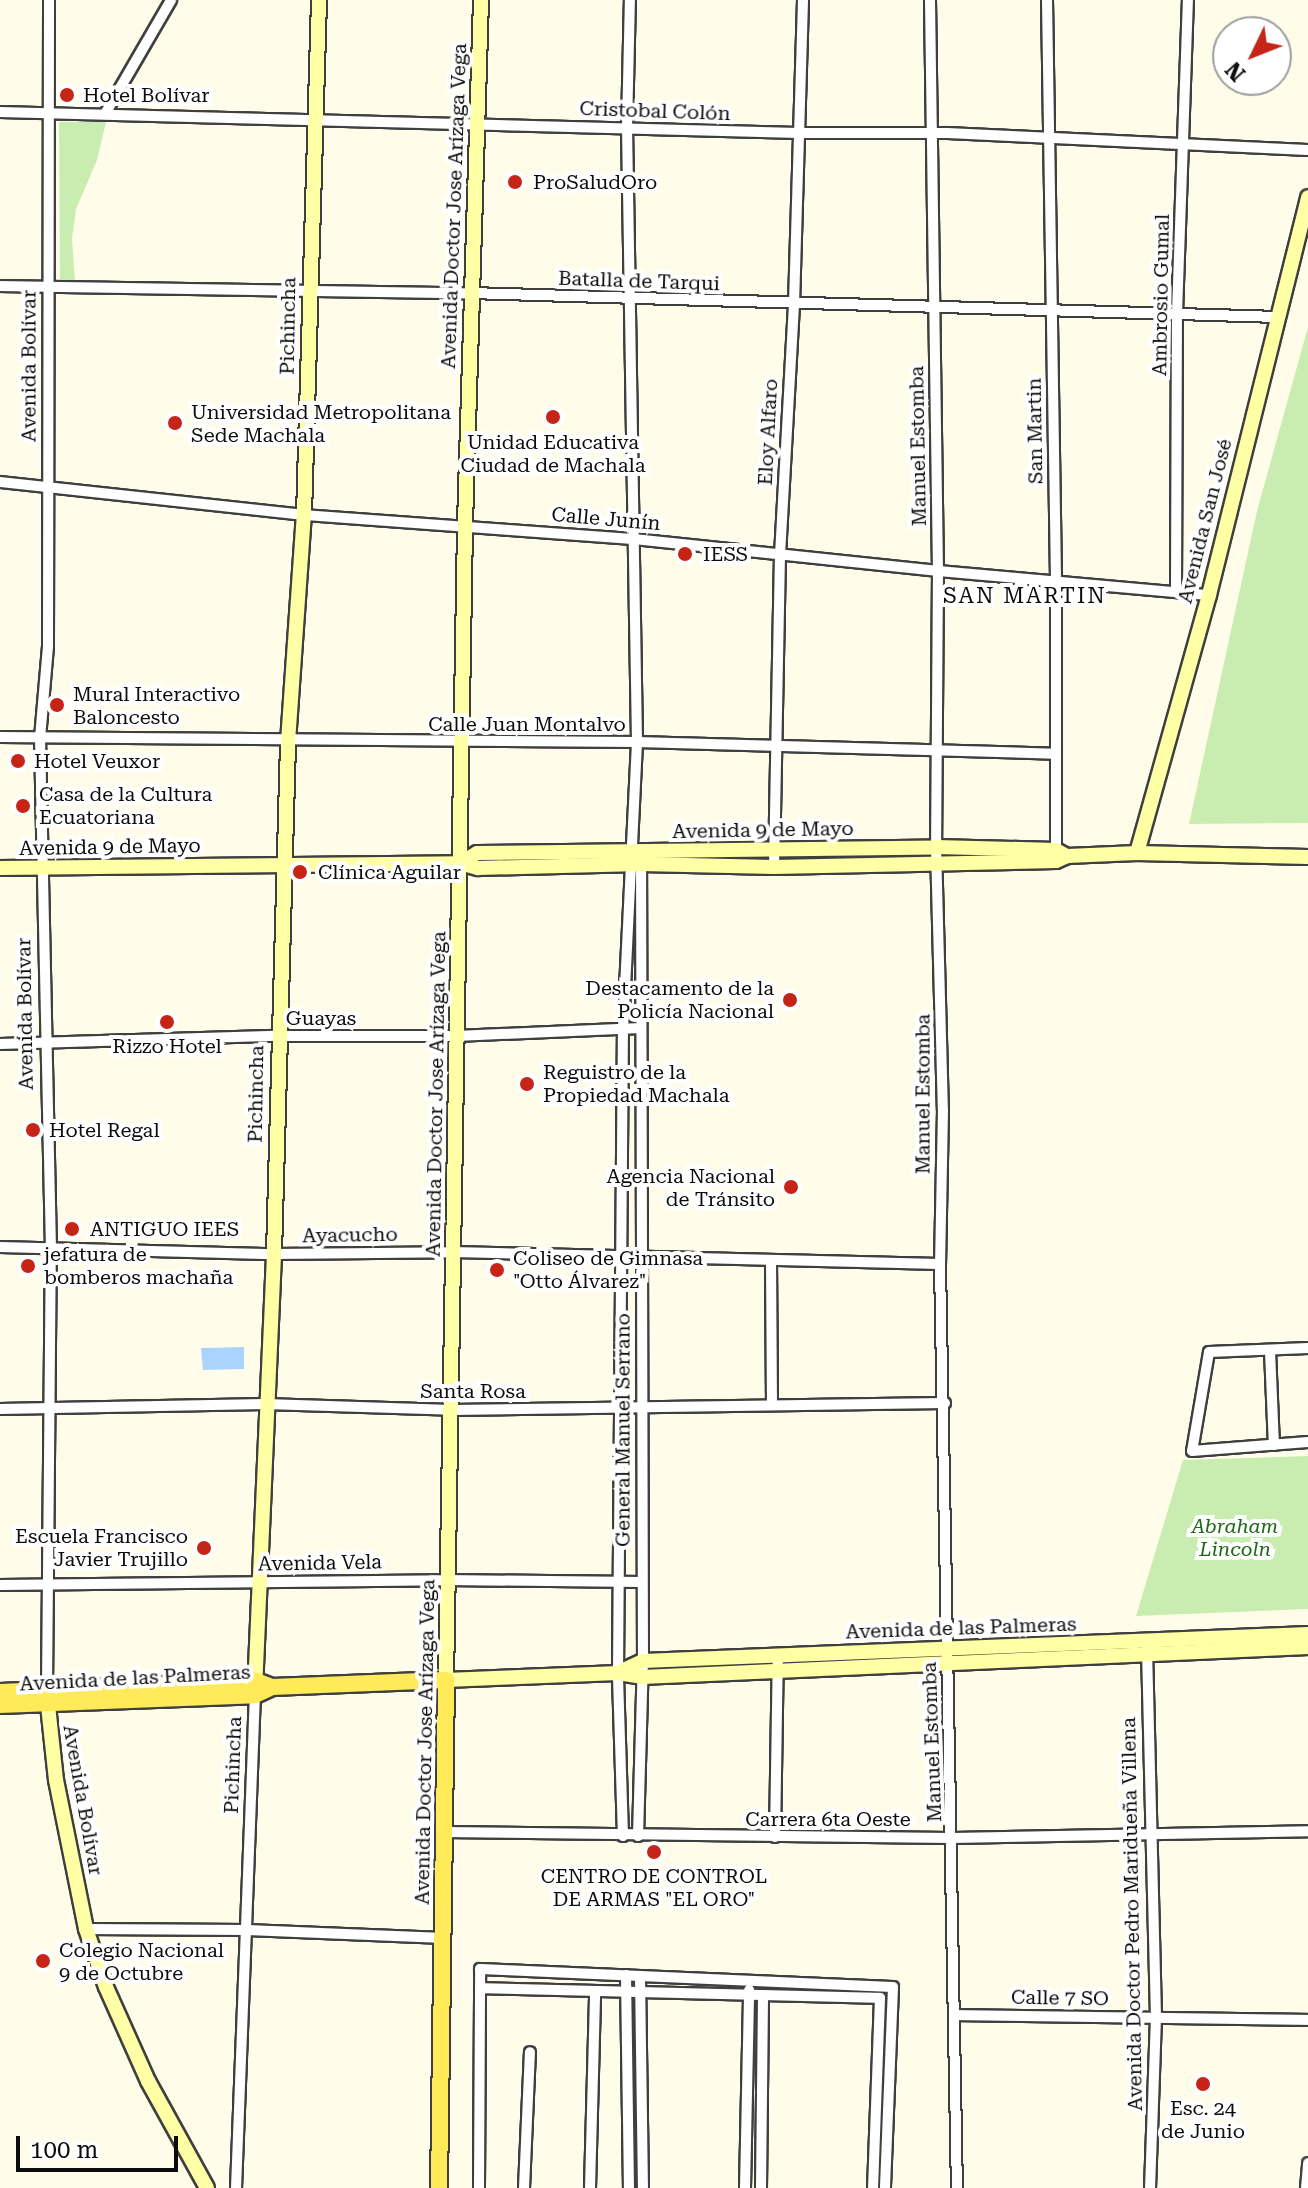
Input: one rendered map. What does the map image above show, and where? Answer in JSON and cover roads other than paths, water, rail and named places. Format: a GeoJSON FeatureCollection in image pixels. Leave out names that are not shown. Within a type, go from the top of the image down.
{"type":"FeatureCollection","features":[{"type":"Feature","properties":{"kind":"main road","name":"Avenida de las Palmeras"},"geometry":{"type":"LineString","coordinates":[[0,1692],[47,1695],[446,1680]]}},
{"type":"Feature","properties":{"kind":"main road","name":"Avenida Doctor Jose Arízaga Vega"},"geometry":{"type":"LineString","coordinates":[[439,2188],[446,1680]]}},
{"type":"Feature","properties":{"kind":"main road","name":"Avenida de las Palmeras"},"geometry":{"type":"LineString","coordinates":[[0,1705],[47,1695]]}},
{"type":"Feature","properties":{"kind":"street","name":"Avenida Bolívar"},"geometry":{"type":"LineString","coordinates":[[49,0],[48,646],[40,738],[51,1250],[47,1695],[56,1780],[86,1929],[106,1987],[148,2081],[207,2188]]}},
{"type":"Feature","properties":{"kind":"street"},"geometry":{"type":"LineString","coordinates":[[105,114],[171,0]]}},
{"type":"Feature","properties":{"kind":"street","name":"Pichincha"},"geometry":{"type":"LineString","coordinates":[[236,2188],[261,1688],[258,1582],[274,1254],[277,1036],[288,742],[304,515],[308,291],[319,0]]}},
{"type":"Feature","properties":{"kind":"street","name":"Avenida Doctor Jose Arízaga Vega"},"geometry":{"type":"LineString","coordinates":[[446,1680],[465,525],[481,0]]}},
{"type":"Feature","properties":{"kind":"street","name":"General Manuel Serrano"},"geometry":{"type":"LineString","coordinates":[[630,0],[627,128],[637,742],[635,858],[641,1028],[643,1661],[638,1836]]}},
{"type":"Feature","properties":{"kind":"street","name":"Eloy Alfaro"},"geometry":{"type":"LineString","coordinates":[[774,867],[780,555],[794,304],[803,0]]}},
{"type":"Feature","properties":{"kind":"street","name":"Manuel Estomba"},"geometry":{"type":"LineString","coordinates":[[930,0],[938,571],[936,847],[943,1110],[940,1264],[945,1403],[946,1663],[957,2188]]}},
{"type":"Feature","properties":{"kind":"street","name":"San Martin"},"geometry":{"type":"LineString","coordinates":[[1047,0],[1056,581],[1055,754],[1059,856]]}},
{"type":"Feature","properties":{"kind":"street","name":"Ambrosio Gumal"},"geometry":{"type":"LineString","coordinates":[[1176,591],[1177,313],[1188,0]]}},
{"type":"Feature","properties":{"kind":"street","name":"Cristobal Colón"},"geometry":{"type":"LineString","coordinates":[[0,112],[799,133],[1051,136],[1308,150]]}},
{"type":"Feature","properties":{"kind":"street","name":"Avenida San José"},"geometry":{"type":"LineString","coordinates":[[1137,853],[1209,595],[1308,197]]}},
{"type":"Feature","properties":{"kind":"street","name":"Batalla de Tarqui"},"geometry":{"type":"LineString","coordinates":[[0,286],[472,293],[1277,317]]}},
{"type":"Feature","properties":{"kind":"street","name":"Calle Junín"},"geometry":{"type":"LineString","coordinates":[[0,482],[304,515],[634,539],[1209,595]]}},
{"type":"Feature","properties":{"kind":"street","name":"Calle Juan Montalvo"},"geometry":{"type":"LineString","coordinates":[[0,737],[288,742],[637,742],[1055,754]]}},
{"type":"Feature","properties":{"kind":"street","name":"Avenida 9 de Mayo"},"geometry":{"type":"LineString","coordinates":[[0,868],[460,863],[478,868],[774,851],[936,847],[1059,856]]}},
{"type":"Feature","properties":{"kind":"street","name":"Avenida 9 de Mayo"},"geometry":{"type":"LineString","coordinates":[[635,858],[774,867],[937,864],[1137,853],[1308,857]]}},
{"type":"Feature","properties":{"kind":"street","name":"General Manuel Serrano"},"geometry":{"type":"LineString","coordinates":[[623,1836],[618,1673],[623,1029],[635,858]]}},
{"type":"Feature","properties":{"kind":"street","name":"Guayas"},"geometry":{"type":"LineString","coordinates":[[0,1044],[277,1036],[456,1036],[641,1028]]}},
{"type":"Feature","properties":{"kind":"street","name":"Ayacucho"},"geometry":{"type":"LineString","coordinates":[[0,1247],[274,1254],[453,1252],[940,1264]]}},
{"type":"Feature","properties":{"kind":"street"},"geometry":{"type":"LineString","coordinates":[[771,1261],[772,1403]]}},
{"type":"Feature","properties":{"kind":"street"},"geometry":{"type":"LineString","coordinates":[[1308,1348],[1209,1352],[1192,1451],[1308,1442]]}},
{"type":"Feature","properties":{"kind":"street"},"geometry":{"type":"LineString","coordinates":[[1270,1351],[1274,1445]]}},
{"type":"Feature","properties":{"kind":"street","name":"Santa Rosa"},"geometry":{"type":"LineString","coordinates":[[0,1409],[265,1404],[452,1410],[772,1403],[945,1403]]}},
{"type":"Feature","properties":{"kind":"street","name":"Avenida Vela"},"geometry":{"type":"LineString","coordinates":[[0,1585],[446,1580],[641,1582]]}},
{"type":"Feature","properties":{"kind":"street","name":"Avenida de las Palmeras"},"geometry":{"type":"LineString","coordinates":[[446,1680],[618,1673],[642,1677],[948,1646],[1052,1646],[1147,1639],[1308,1634]]}},
{"type":"Feature","properties":{"kind":"street","name":"Avenida Doctor Pedro Maridueña Villena"},"geometry":{"type":"LineString","coordinates":[[1147,1639],[1156,2017],[1150,2188]]}},
{"type":"Feature","properties":{"kind":"street","name":"Avenida de las Palmeras"},"geometry":{"type":"LineString","coordinates":[[618,1673],[643,1661],[946,1663],[1308,1647]]}},
{"type":"Feature","properties":{"kind":"street"},"geometry":{"type":"LineString","coordinates":[[775,1837],[778,1662]]}},
{"type":"Feature","properties":{"kind":"street","name":"Carrera 6ta Oeste"},"geometry":{"type":"LineString","coordinates":[[444,1832],[952,1838],[1308,1831]]}},
{"type":"Feature","properties":{"kind":"street"},"geometry":{"type":"LineString","coordinates":[[86,1929],[247,1930],[444,1938]]}},
{"type":"Feature","properties":{"kind":"street"},"geometry":{"type":"LineString","coordinates":[[479,2188],[480,1969],[893,1987],[885,2188]]}},
{"type":"Feature","properties":{"kind":"street"},"geometry":{"type":"LineString","coordinates":[[626,1975],[629,2188]]}},
{"type":"Feature","properties":{"kind":"street"},"geometry":{"type":"LineString","coordinates":[[640,1976],[643,2188]]}},
{"type":"Feature","properties":{"kind":"street"},"geometry":{"type":"LineString","coordinates":[[745,2188],[750,1980]]}},
{"type":"Feature","properties":{"kind":"street"},"geometry":{"type":"LineString","coordinates":[[480,1988],[880,1998],[873,2188]]}},
{"type":"Feature","properties":{"kind":"street"},"geometry":{"type":"LineString","coordinates":[[590,2188],[595,1991]]}},
{"type":"Feature","properties":{"kind":"street"},"geometry":{"type":"LineString","coordinates":[[761,2188],[763,1995]]}},
{"type":"Feature","properties":{"kind":"street","name":"Calle 7 SO"},"geometry":{"type":"LineString","coordinates":[[955,2015],[1308,2020]]}},
{"type":"Feature","properties":{"kind":"street"},"geometry":{"type":"LineString","coordinates":[[524,2188],[530,2052]]}},
{"type":"Feature","properties":{"kind":"street"},"geometry":{"type":"LineString","coordinates":[[1306,2188],[1308,2163]]}},
{"type":"Feature","properties":{"kind":"water"},"geometry":{"type":"Polygon","coordinates":[[[244,1347],[244,1369],[203,1370],[201,1348],[244,1347]]]}},
{"type":"Feature","properties":{"kind":"place","name":"Hotel Bolívar"},"geometry":{"type":"Point","coordinates":[67,95]}},
{"type":"Feature","properties":{"kind":"place","name":"ProSaludOro"},"geometry":{"type":"Point","coordinates":[515,182]}},
{"type":"Feature","properties":{"kind":"place","name":"Unidad Educativa Ciudad de Machala"},"geometry":{"type":"Point","coordinates":[553,417]}},
{"type":"Feature","properties":{"kind":"place","name":"Universidad Metropolitana Sede Machala"},"geometry":{"type":"Point","coordinates":[175,423]}},
{"type":"Feature","properties":{"kind":"place","name":"IESS"},"geometry":{"type":"Point","coordinates":[685,554]}},
{"type":"Feature","properties":{"kind":"place","name":"Mural Interactivo Baloncesto"},"geometry":{"type":"Point","coordinates":[57,705]}},
{"type":"Feature","properties":{"kind":"place","name":"Hotel Veuxor"},"geometry":{"type":"Point","coordinates":[18,761]}},
{"type":"Feature","properties":{"kind":"place","name":"Casa de la Cultura Ecuatoriana"},"geometry":{"type":"Point","coordinates":[23,806]}},
{"type":"Feature","properties":{"kind":"place","name":"Clínica Aguilar"},"geometry":{"type":"Point","coordinates":[300,872]}},
{"type":"Feature","properties":{"kind":"place","name":"Destacamento de la Policía Nacional"},"geometry":{"type":"Point","coordinates":[790,1000]}},
{"type":"Feature","properties":{"kind":"place","name":"Rizzo Hotel"},"geometry":{"type":"Point","coordinates":[167,1022]}},
{"type":"Feature","properties":{"kind":"place","name":"Reguistro de la Propiedad Machala"},"geometry":{"type":"Point","coordinates":[527,1084]}},
{"type":"Feature","properties":{"kind":"place","name":"Hotel Regal"},"geometry":{"type":"Point","coordinates":[33,1130]}},
{"type":"Feature","properties":{"kind":"place","name":"Agencia Nacional de Tránsito"},"geometry":{"type":"Point","coordinates":[791,1187]}},
{"type":"Feature","properties":{"kind":"place","name":"ANTIGUO IEES"},"geometry":{"type":"Point","coordinates":[72,1229]}},
{"type":"Feature","properties":{"kind":"place","name":"jefatura de bomberos machaña"},"geometry":{"type":"Point","coordinates":[28,1266]}},
{"type":"Feature","properties":{"kind":"place","name":"Coliseo de Gimnasa \"Otto Álvarez\""},"geometry":{"type":"Point","coordinates":[497,1270]}},
{"type":"Feature","properties":{"kind":"place","name":"Escuela Francisco Javier Trujillo"},"geometry":{"type":"Point","coordinates":[204,1548]}},
{"type":"Feature","properties":{"kind":"place","name":"CENTRO DE CONTROL DE ARMAS \"EL ORO\""},"geometry":{"type":"Point","coordinates":[654,1852]}},
{"type":"Feature","properties":{"kind":"place","name":"Colegio Nacional 9 de Octubre"},"geometry":{"type":"Point","coordinates":[43,1961]}},
{"type":"Feature","properties":{"kind":"place","name":"Esc. 24 de Junio"},"geometry":{"type":"Point","coordinates":[1203,2084]}},
{"type":"Feature","properties":{"kind":"district","name":"SAN MARTIN"},"geometry":{"type":"Point","coordinates":[1025,596]}},
{"type":"Feature","properties":{"kind":"park label","name":"Abraham Lincoln"},"geometry":{"type":"Point","coordinates":[1235,1538]}}]}
